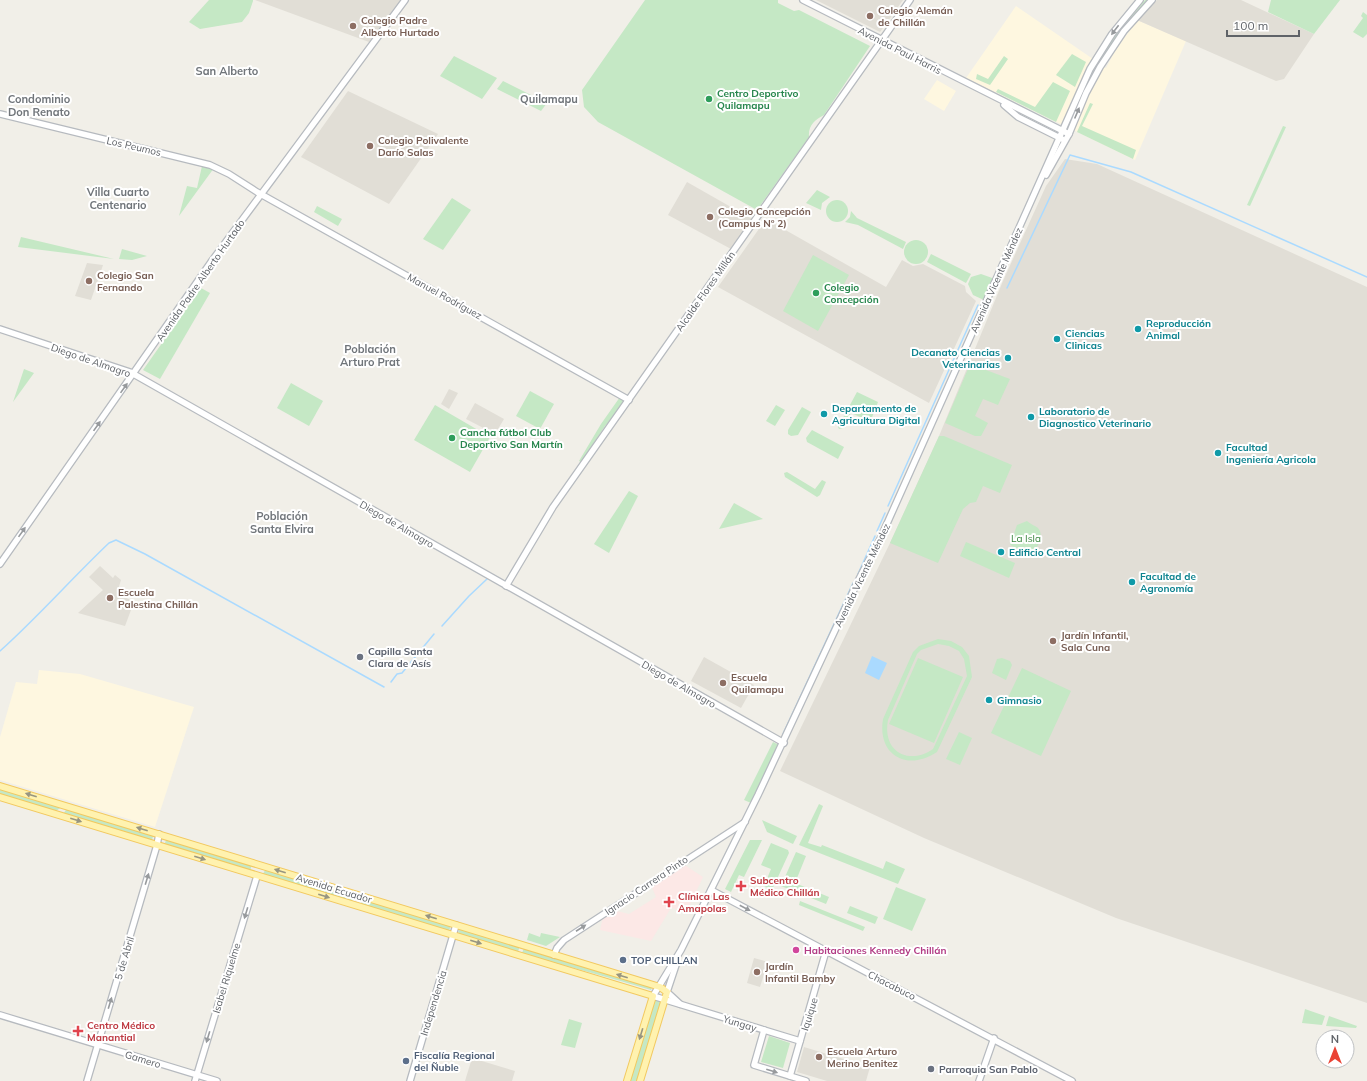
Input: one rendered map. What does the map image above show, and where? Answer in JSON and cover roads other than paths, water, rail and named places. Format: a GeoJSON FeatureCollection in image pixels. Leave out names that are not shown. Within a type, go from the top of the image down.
{"type":"FeatureCollection","features":[{"type":"Feature","properties":{"kind":"main road","name":"Avenida Ecuador"},"geometry":{"type":"LineString","coordinates":[[0,786],[554,955],[660,988],[667,992]]}},
{"type":"Feature","properties":{"kind":"main road","name":"Avenida Ecuador"},"geometry":{"type":"LineString","coordinates":[[0,797],[653,996]]}},
{"type":"Feature","properties":{"kind":"main road"},"geometry":{"type":"LineString","coordinates":[[59,815],[63,810],[73,808]]}},
{"type":"Feature","properties":{"kind":"main road"},"geometry":{"type":"LineString","coordinates":[[250,873],[248,867],[252,862]]}},
{"type":"Feature","properties":{"kind":"main road","name":"Avenida Vicente Méndez"},"geometry":{"type":"LineString","coordinates":[[640,1081],[667,992]]}},
{"type":"Feature","properties":{"kind":"main road"},"geometry":{"type":"LineString","coordinates":[[626,1081],[653,996]]}},
{"type":"Feature","properties":{"kind":"street","name":"Avenida Padre Alberto Hurtado"},"geometry":{"type":"LineString","coordinates":[[0,564],[261,194],[405,0]]}},
{"type":"Feature","properties":{"kind":"street","name":"Avenida Paul Harris"},"geometry":{"type":"LineString","coordinates":[[803,0],[998,100],[1069,134]]}},
{"type":"Feature","properties":{"kind":"street","name":"Alcalde Flores Millán"},"geometry":{"type":"LineString","coordinates":[[506,586],[550,512],[910,0]]}},
{"type":"Feature","properties":{"kind":"street","name":"Avenida Vicente Méndez"},"geometry":{"type":"LineString","coordinates":[[653,996],[660,988],[681,950],[784,743],[858,581],[881,537],[1059,137],[1097,57],[1120,23],[1140,0]]}},
{"type":"Feature","properties":{"kind":"street","name":"Avenida Vicente Méndez"},"geometry":{"type":"LineString","coordinates":[[1033,196],[1066,140],[1086,93],[1100,66],[1124,30],[1152,0]]}},
{"type":"Feature","properties":{"kind":"street","name":"Avenida Paul Harris"},"geometry":{"type":"LineString","coordinates":[[998,100],[1018,117],[1066,140]]}},
{"type":"Feature","properties":{"kind":"street","name":"Los Peumos"},"geometry":{"type":"LineString","coordinates":[[0,114],[210,165],[229,174],[261,194]]}},
{"type":"Feature","properties":{"kind":"street","name":"Manuel Rodríguez"},"geometry":{"type":"LineString","coordinates":[[261,194],[629,400]]}},
{"type":"Feature","properties":{"kind":"street","name":"Diego de Almagro"},"geometry":{"type":"LineString","coordinates":[[0,329],[133,374],[784,743]]}},
{"type":"Feature","properties":{"kind":"street","name":"Ignacio Carrera Pinto"},"geometry":{"type":"LineString","coordinates":[[554,955],[557,948],[564,940],[685,859],[745,822]]}},
{"type":"Feature","properties":{"kind":"street","name":"5 de Abril"},"geometry":{"type":"LineString","coordinates":[[87,1081],[159,834]]}},
{"type":"Feature","properties":{"kind":"street","name":"Isabel Riquelme"},"geometry":{"type":"LineString","coordinates":[[196,1078],[257,876]]}},
{"type":"Feature","properties":{"kind":"street","name":"Chacabuco"},"geometry":{"type":"LineString","coordinates":[[711,890],[994,1038],[1072,1081]]}},
{"type":"Feature","properties":{"kind":"street","name":"Independencia"},"geometry":{"type":"LineString","coordinates":[[410,1081],[456,925]]}},
{"type":"Feature","properties":{"kind":"street","name":"Avenida Vicente Méndez"},"geometry":{"type":"LineString","coordinates":[[667,992],[681,950]]}},
{"type":"Feature","properties":{"kind":"street","name":"Iquique"},"geometry":{"type":"LineString","coordinates":[[790,1076],[826,951]]}},
{"type":"Feature","properties":{"kind":"street","name":"Yungay"},"geometry":{"type":"LineString","coordinates":[[667,992],[680,1004]]}},
{"type":"Feature","properties":{"kind":"street","name":"Avenida Ecuador"},"geometry":{"type":"LineString","coordinates":[[653,996],[665,999]]}},
{"type":"Feature","properties":{"kind":"street","name":"Yungay"},"geometry":{"type":"LineString","coordinates":[[665,999],[800,1041]]}},
{"type":"Feature","properties":{"kind":"street","name":"Gamero"},"geometry":{"type":"LineString","coordinates":[[0,1015],[98,1045],[196,1078],[217,1081]]}},
{"type":"Feature","properties":{"kind":"street"},"geometry":{"type":"LineString","coordinates":[[764,1030],[754,1065],[806,1081]]}},
{"type":"Feature","properties":{"kind":"street"},"geometry":{"type":"LineString","coordinates":[[979,1081],[994,1038]]}},
{"type":"Feature","properties":{"kind":"water"},"geometry":{"type":"Polygon","coordinates":[[[872,656],[887,663],[879,680],[865,673],[872,656]]]}},
{"type":"Feature","properties":{"kind":"waterway"},"geometry":{"type":"LineString","coordinates":[[1007,288],[1070,155],[1131,172],[1367,277]]}},
{"type":"Feature","properties":{"kind":"waterway"},"geometry":{"type":"LineString","coordinates":[[888,506],[978,305]]}},
{"type":"Feature","properties":{"kind":"waterway"},"geometry":{"type":"LineString","coordinates":[[877,531],[885,513]]}},
{"type":"Feature","properties":{"kind":"waterway"},"geometry":{"type":"LineString","coordinates":[[858,574],[875,536]]}},
{"type":"Feature","properties":{"kind":"waterway"},"geometry":{"type":"LineString","coordinates":[[0,651],[28,625],[109,543],[116,540],[145,554],[384,687]]}},
{"type":"Feature","properties":{"kind":"waterway"},"geometry":{"type":"LineString","coordinates":[[442,626],[469,596],[487,579]]}},
{"type":"Feature","properties":{"kind":"waterway"},"geometry":{"type":"LineString","coordinates":[[783,734],[853,583]]}},
{"type":"Feature","properties":{"kind":"waterway"},"geometry":{"type":"LineString","coordinates":[[391,682],[397,674],[402,673],[434,634]]}},
{"type":"Feature","properties":{"kind":"place","name":"Colegio Alemán de Chillán"},"geometry":{"type":"Point","coordinates":[870,16]}},
{"type":"Feature","properties":{"kind":"place","name":"Colegio Padre Alberto Hurtado"},"geometry":{"type":"Point","coordinates":[353,26]}},
{"type":"Feature","properties":{"kind":"place","name":"Centro Deportivo Quilamapu"},"geometry":{"type":"Point","coordinates":[709,99]}},
{"type":"Feature","properties":{"kind":"place","name":"Colegio Polivalente Darío Salas"},"geometry":{"type":"Point","coordinates":[370,146]}},
{"type":"Feature","properties":{"kind":"place","name":"Colegio Concepción (Campus N° 2)"},"geometry":{"type":"Point","coordinates":[710,217]}},
{"type":"Feature","properties":{"kind":"place","name":"Colegio San Fernando"},"geometry":{"type":"Point","coordinates":[89,281]}},
{"type":"Feature","properties":{"kind":"place","name":"Colegio Concepción"},"geometry":{"type":"Point","coordinates":[816,293]}},
{"type":"Feature","properties":{"kind":"place","name":"Reproducción Animal"},"geometry":{"type":"Point","coordinates":[1138,329]}},
{"type":"Feature","properties":{"kind":"place","name":"Ciencias Clinicas"},"geometry":{"type":"Point","coordinates":[1057,339]}},
{"type":"Feature","properties":{"kind":"place","name":"Decanato Ciencias Veterinarias"},"geometry":{"type":"Point","coordinates":[1008,358]}},
{"type":"Feature","properties":{"kind":"place","name":"Departamento de Agricultura Digital"},"geometry":{"type":"Point","coordinates":[824,414]}},
{"type":"Feature","properties":{"kind":"place","name":"Laboratorio de Diagnostico Veterinario"},"geometry":{"type":"Point","coordinates":[1031,417]}},
{"type":"Feature","properties":{"kind":"place","name":"Cancha fútbol Club Deportivo San Martín"},"geometry":{"type":"Point","coordinates":[452,438]}},
{"type":"Feature","properties":{"kind":"place","name":"Facultad Ingeniería Agricola"},"geometry":{"type":"Point","coordinates":[1218,453]}},
{"type":"Feature","properties":{"kind":"place","name":"Edificio Central"},"geometry":{"type":"Point","coordinates":[1001,552]}},
{"type":"Feature","properties":{"kind":"place","name":"Facultad de Agronomía"},"geometry":{"type":"Point","coordinates":[1132,582]}},
{"type":"Feature","properties":{"kind":"place","name":"Escuela Palestina Chillán"},"geometry":{"type":"Point","coordinates":[110,598]}},
{"type":"Feature","properties":{"kind":"place","name":"Jardín Infantil, Sala Cuna"},"geometry":{"type":"Point","coordinates":[1053,641]}},
{"type":"Feature","properties":{"kind":"place","name":"Capilla Santa Clara de Asís"},"geometry":{"type":"Point","coordinates":[360,657]}},
{"type":"Feature","properties":{"kind":"place","name":"Escuela Quilamapu"},"geometry":{"type":"Point","coordinates":[723,683]}},
{"type":"Feature","properties":{"kind":"place","name":"Gimnasio"},"geometry":{"type":"Point","coordinates":[989,700]}},
{"type":"Feature","properties":{"kind":"place","name":"Subcentro Médico Chillán"},"geometry":{"type":"Point","coordinates":[741,886]}},
{"type":"Feature","properties":{"kind":"place","name":"Clínica Las Amapolas"},"geometry":{"type":"Point","coordinates":[669,902]}},
{"type":"Feature","properties":{"kind":"place","name":"Habitaciones Kennedy Chillán"},"geometry":{"type":"Point","coordinates":[796,950]}},
{"type":"Feature","properties":{"kind":"place","name":"TOP CHILLAN"},"geometry":{"type":"Point","coordinates":[623,960]}},
{"type":"Feature","properties":{"kind":"place","name":"Jardín Infantil Bamby"},"geometry":{"type":"Point","coordinates":[757,972]}},
{"type":"Feature","properties":{"kind":"place","name":"Centro Médico Manantial"},"geometry":{"type":"Point","coordinates":[78,1031]}},
{"type":"Feature","properties":{"kind":"place","name":"Escuela Arturo Merino Benitez"},"geometry":{"type":"Point","coordinates":[819,1057]}},
{"type":"Feature","properties":{"kind":"place","name":"Fiscalía Regional del Ñuble"},"geometry":{"type":"Point","coordinates":[406,1061]}},
{"type":"Feature","properties":{"kind":"place","name":"Parroquia San Pablo"},"geometry":{"type":"Point","coordinates":[931,1069]}},
{"type":"Feature","properties":{"kind":"district","name":"San Alberto"},"geometry":{"type":"Point","coordinates":[227,71]}},
{"type":"Feature","properties":{"kind":"district","name":"Quilamapu"},"geometry":{"type":"Point","coordinates":[549,99]}},
{"type":"Feature","properties":{"kind":"district","name":"Condominio Don Renato"},"geometry":{"type":"Point","coordinates":[39,105]}},
{"type":"Feature","properties":{"kind":"district","name":"Villa Cuarto Centenario"},"geometry":{"type":"Point","coordinates":[118,198]}},
{"type":"Feature","properties":{"kind":"district","name":"Población Arturo Prat"},"geometry":{"type":"Point","coordinates":[370,355]}},
{"type":"Feature","properties":{"kind":"district","name":"Población Santa Elvira"},"geometry":{"type":"Point","coordinates":[282,522]}},
{"type":"Feature","properties":{"kind":"park label","name":"La Isla"},"geometry":{"type":"Point","coordinates":[1026,538]}}]}
